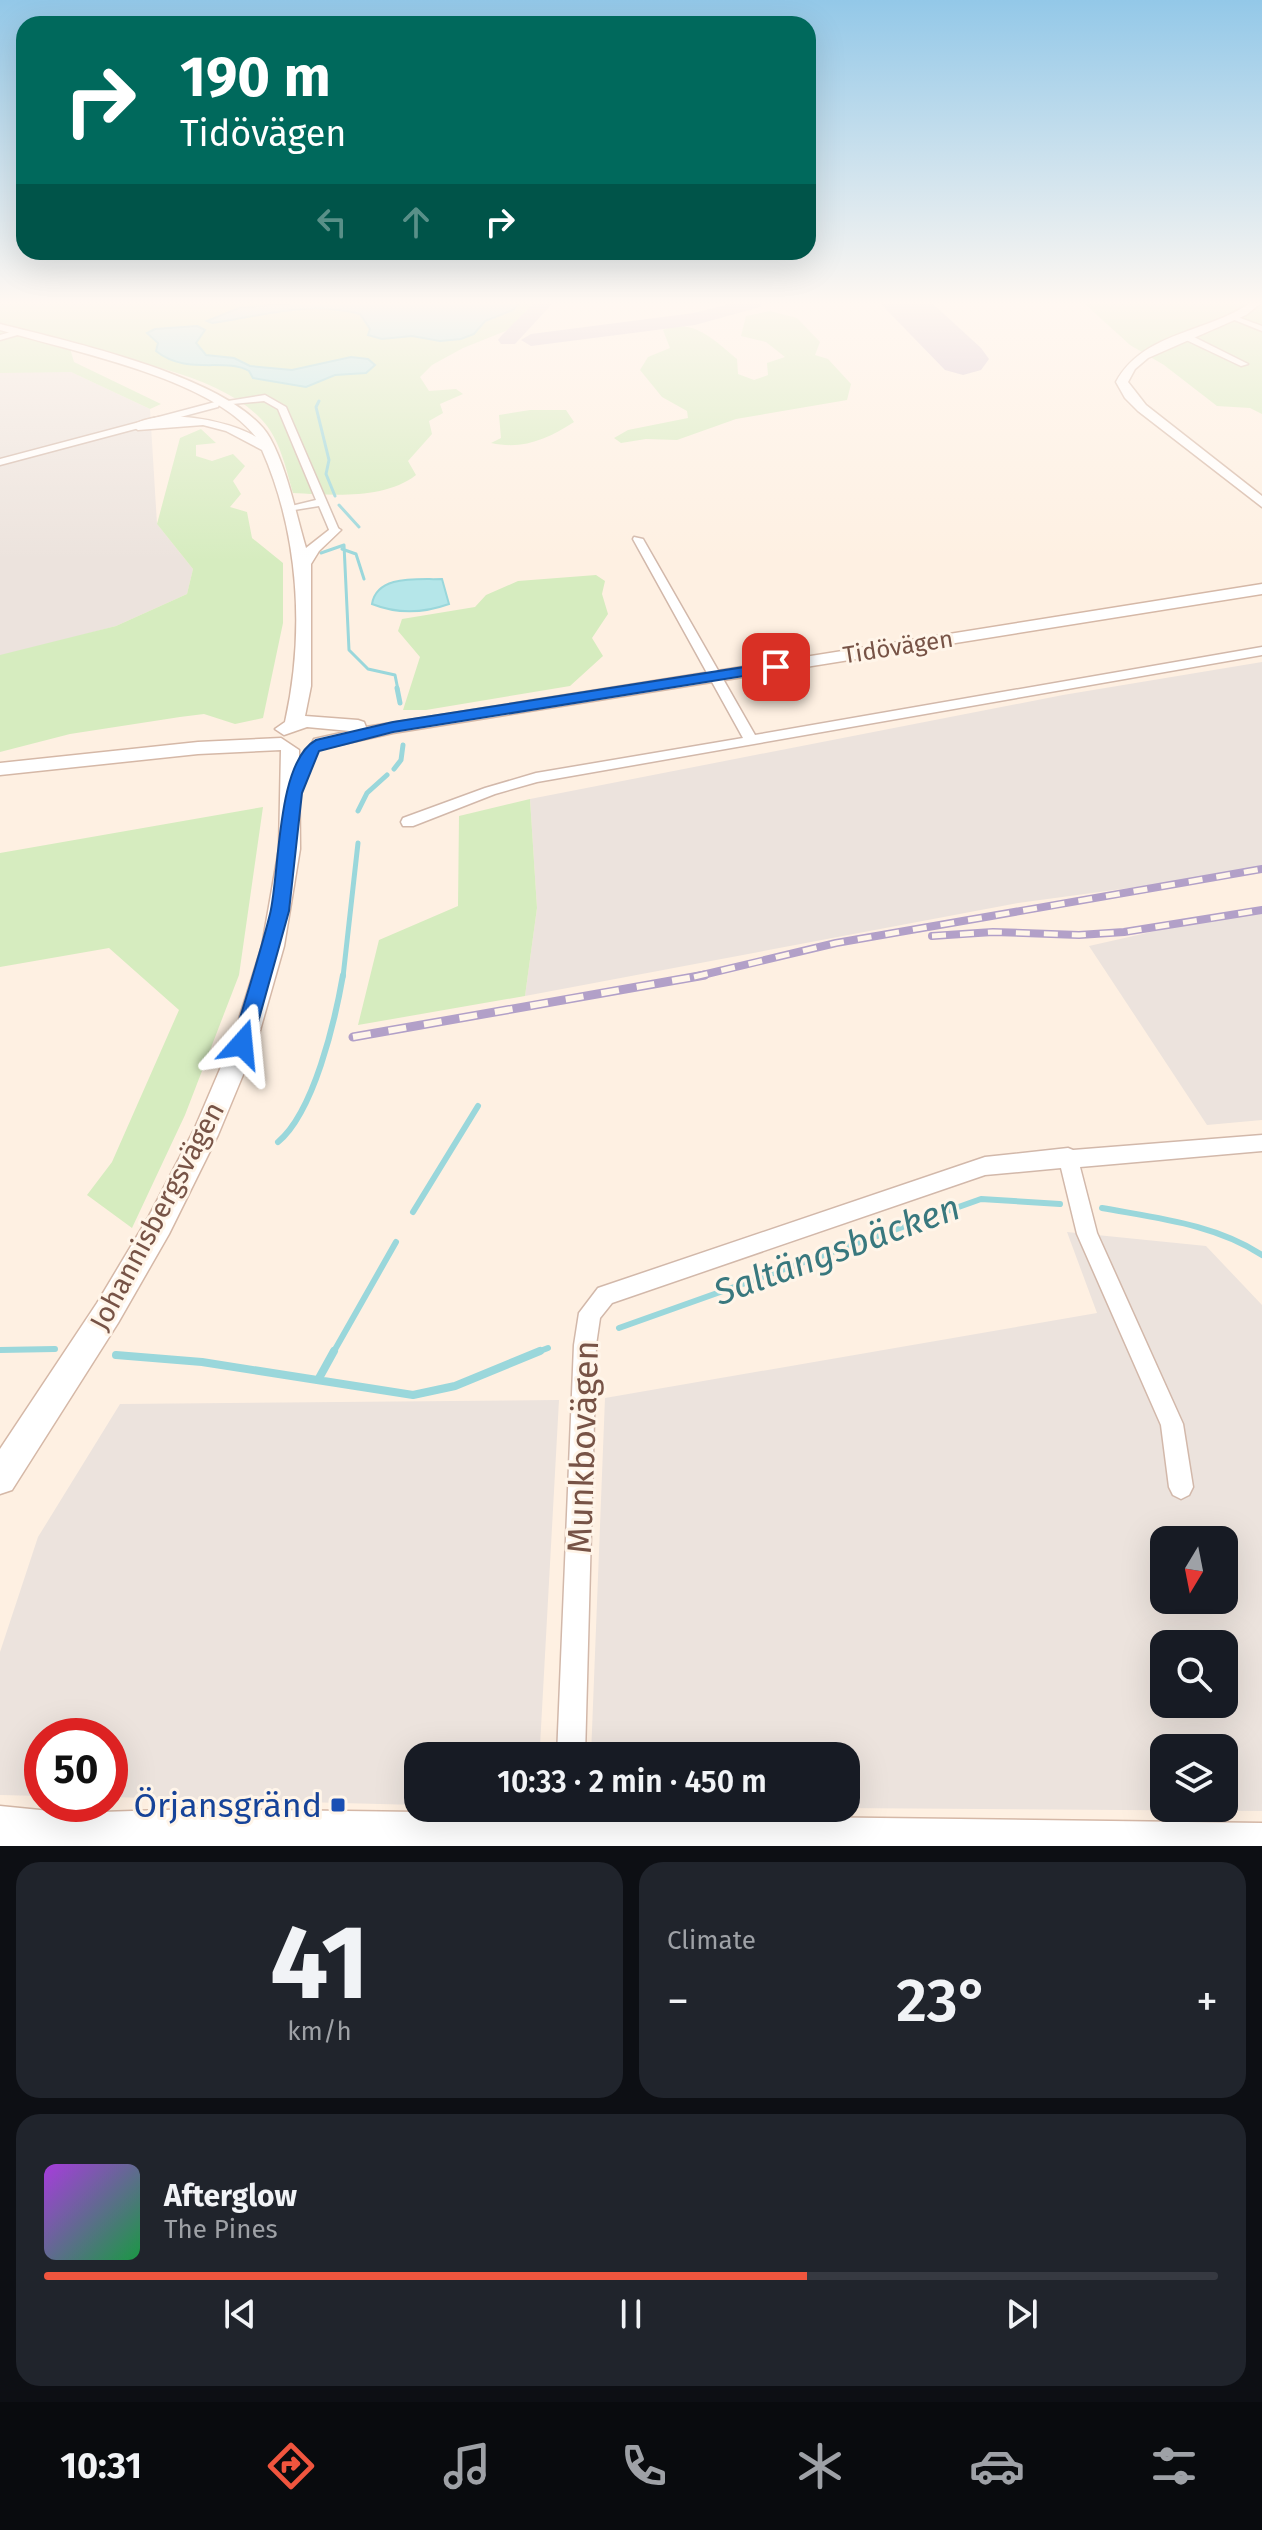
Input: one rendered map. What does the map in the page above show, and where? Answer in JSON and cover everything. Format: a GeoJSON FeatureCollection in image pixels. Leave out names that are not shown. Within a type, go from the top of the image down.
{"type":"FeatureCollection","features":[{"type":"Feature","properties":{"kind":"main road","name":"Johannisbergsvägen"},"geometry":{"type":"LineString","coordinates":[[0,1478],[140,1259],[221,1100],[264,976],[280,911],[294,793],[288,736],[302,686],[303,564],[269,451],[248,418],[202,389]]}},
{"type":"Feature","properties":{"kind":"main road"},"geometry":{"type":"LineString","coordinates":[[1126,389],[1142,408],[1262,503]]}},
{"type":"Feature","properties":{"kind":"main road"},"geometry":{"type":"LineString","coordinates":[[138,426],[189,420],[222,423],[269,451]]}},
{"type":"Feature","properties":{"kind":"main road"},"geometry":{"type":"LineString","coordinates":[[303,564],[313,548],[334,530]]}},
{"type":"Feature","properties":{"kind":"main road","name":"Tidövägen"},"geometry":{"type":"LineString","coordinates":[[318,735],[393,727],[1262,589]]}},
{"type":"Feature","properties":{"kind":"main road","name":"Johannisbergsvägen"},"geometry":{"type":"LineString","coordinates":[[294,793],[318,735],[302,686]]}},
{"type":"Feature","properties":{"kind":"main road"},"geometry":{"type":"LineString","coordinates":[[288,736],[318,735]]}},
{"type":"Feature","properties":{"kind":"main road"},"geometry":{"type":"LineString","coordinates":[[0,769],[318,735]]}},
{"type":"Feature","properties":{"kind":"main road"},"geometry":{"type":"LineString","coordinates":[[0,1826],[70,1833],[193,1837],[545,1822]]}},
{"type":"Feature","properties":{"kind":"main road"},"geometry":{"type":"LineString","coordinates":[[600,1822],[1262,1843]]}},
{"type":"Feature","properties":{"kind":"main road"},"geometry":{"type":"LineString","coordinates":[[3,1846],[70,1833]]}},
{"type":"Feature","properties":{"kind":"street"},"geometry":{"type":"LineString","coordinates":[[232,401],[265,398],[282,407],[334,530]]}},
{"type":"Feature","properties":{"kind":"street"},"geometry":{"type":"LineString","coordinates":[[0,462],[215,405]]}},
{"type":"Feature","properties":{"kind":"street"},"geometry":{"type":"LineString","coordinates":[[288,508],[322,502]]}},
{"type":"Feature","properties":{"kind":"street"},"geometry":{"type":"LineString","coordinates":[[638,539],[751,740]]}},
{"type":"Feature","properties":{"kind":"street"},"geometry":{"type":"LineString","coordinates":[[408,822],[518,782],[1262,651]]}},
{"type":"Feature","properties":{"kind":"street","name":"Munkbovägen"},"geometry":{"type":"LineString","coordinates":[[571,1742],[585,1345],[590,1313],[605,1295],[985,1166],[1262,1143]]}},
{"type":"Feature","properties":{"kind":"street"},"geometry":{"type":"LineString","coordinates":[[1068,1157],[1087,1234],[1172,1424],[1181,1487]]}},
{"type":"Feature","properties":{"kind":"shaded area"},"geometry":{"type":"Polygon","coordinates":[[[0,389],[108,389],[150,409],[157,524],[193,569],[187,594],[116,626],[0,657],[0,389]]]}},
{"type":"Feature","properties":{"kind":"shaded area"},"geometry":{"type":"Polygon","coordinates":[[[1262,662],[1262,870],[1018,903],[525,996],[537,908],[530,799],[1063,695],[1262,662]]]}},
{"type":"Feature","properties":{"kind":"shaded area"},"geometry":{"type":"Polygon","coordinates":[[[1262,907],[1262,1120],[1207,1125],[1089,946],[1262,907]]]}},
{"type":"Feature","properties":{"kind":"shaded area"},"geometry":{"type":"Polygon","coordinates":[[[1067,1232],[1206,1246],[1262,1305],[1262,1811],[1238,1811],[1238,1734],[1150,1734],[1150,1810],[860,1808],[860,1742],[592,1742],[605,1398],[1097,1313],[1067,1232]]]}},
{"type":"Feature","properties":{"kind":"shaded area"},"geometry":{"type":"Polygon","coordinates":[[[559,1400],[540,1742],[404,1742],[404,1805],[128,1797],[128,1718],[24,1718],[24,1796],[0,1795],[0,1652],[38,1537],[120,1404],[559,1400]]]}},
{"type":"Feature","properties":{"kind":"green space"},"geometry":{"type":"Polygon","coordinates":[[[108,389],[130,389],[161,404],[150,409],[108,389]]]}},
{"type":"Feature","properties":{"kind":"green space"},"geometry":{"type":"Polygon","coordinates":[[[218,389],[456,389],[463,394],[440,404],[443,413],[429,421],[432,434],[408,461],[416,475],[389,489],[340,495],[293,493],[278,445],[268,428],[244,404],[218,389]]]}},
{"type":"Feature","properties":{"kind":"green space"},"geometry":{"type":"Polygon","coordinates":[[[656,389],[850,389],[847,400],[736,419],[677,440],[646,439],[621,443],[614,438],[628,430],[688,418],[687,411],[662,397],[656,389]]]}},
{"type":"Feature","properties":{"kind":"green space"},"geometry":{"type":"Polygon","coordinates":[[[1195,389],[1262,389],[1262,414],[1250,408],[1217,406],[1195,389]]]}},
{"type":"Feature","properties":{"kind":"green space"},"geometry":{"type":"Polygon","coordinates":[[[530,410],[566,410],[574,422],[535,442],[514,445],[491,443],[501,438],[499,415],[530,410]]]}},
{"type":"Feature","properties":{"kind":"green space"},"geometry":{"type":"Polygon","coordinates":[[[201,429],[216,443],[196,445],[196,456],[212,461],[233,454],[245,466],[233,481],[241,494],[230,507],[247,512],[252,538],[283,563],[283,623],[263,718],[235,724],[204,714],[180,717],[70,734],[0,752],[0,655],[116,626],[187,594],[193,569],[157,524],[180,438],[201,429]]]}},
{"type":"Feature","properties":{"kind":"green space"},"geometry":{"type":"Polygon","coordinates":[[[596,575],[605,581],[602,594],[608,614],[592,638],[603,656],[570,686],[426,710],[403,710],[420,657],[398,631],[402,619],[475,607],[486,595],[518,581],[596,575]]]}},
{"type":"Feature","properties":{"kind":"green space"},"geometry":{"type":"Polygon","coordinates":[[[530,799],[537,908],[525,996],[358,1025],[379,940],[458,906],[459,816],[530,799]]]}},
{"type":"Feature","properties":{"kind":"green space"},"geometry":{"type":"Polygon","coordinates":[[[263,807],[239,975],[185,1115],[132,1228],[87,1195],[112,1162],[179,1010],[109,948],[0,967],[0,853],[263,807]]]}},
{"type":"Feature","properties":{"kind":"water"},"geometry":{"type":"Polygon","coordinates":[[[442,579],[449,604],[410,611],[372,604],[376,594],[390,583],[442,579]]]}},
{"type":"Feature","properties":{"kind":"waterway"},"geometry":{"type":"LineString","coordinates":[[319,401],[316,407],[329,460],[326,474],[335,496]]}},
{"type":"Feature","properties":{"kind":"waterway"},"geometry":{"type":"LineString","coordinates":[[339,505],[359,527]]}},
{"type":"Feature","properties":{"kind":"waterway"},"geometry":{"type":"LineString","coordinates":[[321,553],[344,545],[344,550]]}},
{"type":"Feature","properties":{"kind":"waterway"},"geometry":{"type":"LineString","coordinates":[[344,550],[356,554],[364,579]]}},
{"type":"Feature","properties":{"kind":"waterway"},"geometry":{"type":"LineString","coordinates":[[344,550],[349,650],[368,669],[395,675],[398,690]]}},
{"type":"Feature","properties":{"kind":"waterway"},"geometry":{"type":"LineString","coordinates":[[397,688],[400,703]]}},
{"type":"Feature","properties":{"kind":"waterway"},"geometry":{"type":"LineString","coordinates":[[394,769],[401,760],[403,745]]}},
{"type":"Feature","properties":{"kind":"waterway"},"geometry":{"type":"LineString","coordinates":[[358,811],[367,793],[387,775]]}},
{"type":"Feature","properties":{"kind":"waterway"},"geometry":{"type":"LineString","coordinates":[[343,977],[358,843]]}},
{"type":"Feature","properties":{"kind":"waterway"},"geometry":{"type":"LineString","coordinates":[[278,1142],[291,1128],[312,1088],[335,1016],[343,975]]}},
{"type":"Feature","properties":{"kind":"waterway","name":"Saltängsbäcken"},"geometry":{"type":"LineString","coordinates":[[413,1212],[478,1106]]}},
{"type":"Feature","properties":{"kind":"waterway","name":"Saltängsbäcken"},"geometry":{"type":"LineString","coordinates":[[619,1328],[981,1199],[1060,1204]]}},
{"type":"Feature","properties":{"kind":"waterway","name":"Saltängsbäcken"},"geometry":{"type":"LineString","coordinates":[[1102,1208],[1205,1229],[1244,1244],[1262,1255]]}},
{"type":"Feature","properties":{"kind":"waterway","name":"Saltängsbäcken"},"geometry":{"type":"LineString","coordinates":[[333,1353],[396,1242]]}},
{"type":"Feature","properties":{"kind":"waterway","name":"Saltängsbäcken"},"geometry":{"type":"LineString","coordinates":[[537,1352],[548,1348]]}},
{"type":"Feature","properties":{"kind":"waterway","name":"Saltängsbäcken"},"geometry":{"type":"LineString","coordinates":[[0,1350],[55,1349]]}},
{"type":"Feature","properties":{"kind":"waterway","name":"Saltängsbäcken"},"geometry":{"type":"LineString","coordinates":[[318,1380],[334,1351]]}},
{"type":"Feature","properties":{"kind":"waterway","name":"Saltängsbäcken"},"geometry":{"type":"LineString","coordinates":[[116,1355],[202,1362],[413,1395],[455,1386],[537,1352]]}},
{"type":"Feature","properties":{"kind":"railway"},"geometry":{"type":"LineString","coordinates":[[695,977],[836,943],[1262,869]]}},
{"type":"Feature","properties":{"kind":"railway"},"geometry":{"type":"LineString","coordinates":[[932,936],[993,932],[1079,935],[1124,932],[1262,910]]}},
{"type":"Feature","properties":{"kind":"railway"},"geometry":{"type":"LineString","coordinates":[[695,977],[705,975]]}},
{"type":"Feature","properties":{"kind":"railway"},"geometry":{"type":"LineString","coordinates":[[353,1037],[695,977]]}},
{"type":"Feature","properties":{"kind":"place","name":"Örjansgränd"},"geometry":{"type":"Point","coordinates":[338,1805]}},
{"type":"Feature","properties":{"kind":"route"},"geometry":{"type":"LineString","coordinates":[[242,1044],[264,976],[280,911],[294,793],[312,748],[321,743],[393,727],[776,667]]}}]}
